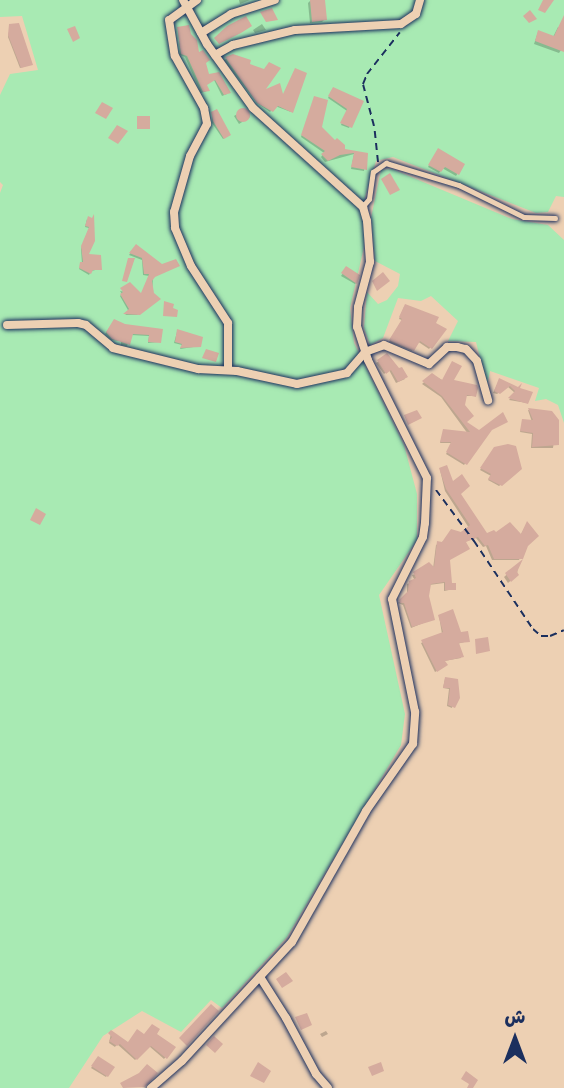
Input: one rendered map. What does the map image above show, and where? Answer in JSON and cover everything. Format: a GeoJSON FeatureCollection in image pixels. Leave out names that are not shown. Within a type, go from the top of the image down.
{"type":"FeatureCollection","features":[{"type":"Feature","properties":{"kind":"street"},"geometry":{"type":"LineString","coordinates":[[197,0],[184,4],[169,20],[169,34],[180,68],[204,108],[207,124],[195,142],[181,181],[174,212],[176,228],[191,266],[228,323],[228,370]]}},
{"type":"Feature","properties":{"kind":"street"},"geometry":{"type":"LineString","coordinates":[[201,33],[231,14],[275,0]]}},
{"type":"Feature","properties":{"kind":"street"},"geometry":{"type":"LineString","coordinates":[[215,55],[233,45],[295,30],[401,24],[416,14],[420,0]]}},
{"type":"Feature","properties":{"kind":"street"},"geometry":{"type":"LineString","coordinates":[[151,1088],[181,1061],[298,933],[366,811],[413,744],[415,712],[392,599],[423,537],[427,478],[365,352],[356,320],[370,262],[367,221],[363,207],[253,108],[215,55],[184,4]]}},
{"type":"Feature","properties":{"kind":"street"},"geometry":{"type":"LineString","coordinates":[[7,325],[78,323],[86,325],[113,348],[198,369],[228,370],[286,383],[309,383],[347,373],[365,352],[384,345],[429,364],[447,346],[466,349],[477,361],[488,400]]}},
{"type":"Feature","properties":{"kind":"street"},"geometry":{"type":"LineString","coordinates":[[260,977],[286,1018],[311,1066],[328,1088]]}},
{"type":"Feature","properties":{"kind":"lane"},"geometry":{"type":"LineString","coordinates":[[363,207],[369,199],[371,179],[379,165],[390,163],[446,181],[524,217],[555,218]]}},
{"type":"Feature","properties":{"kind":"path"},"geometry":{"type":"LineString","coordinates":[[379,165],[374,126],[363,84],[382,53],[399,34],[401,24]]}},
{"type":"Feature","properties":{"kind":"path"},"geometry":{"type":"LineString","coordinates":[[427,478],[474,541],[533,629],[541,636],[550,636],[564,630]]}},
{"type":"Feature","properties":{"kind":"green space"},"geometry":{"type":"Polygon","coordinates":[[[0,0],[564,0],[564,197],[556,196],[548,212],[536,213],[393,157],[376,161],[365,197],[364,247],[350,308],[354,343],[404,445],[417,494],[417,540],[379,595],[405,714],[401,745],[287,937],[222,1008],[211,1000],[181,1032],[142,1011],[103,1036],[69,1088],[0,1088],[0,193],[3,185],[0,182],[0,95],[10,74],[38,70],[22,16],[0,17],[0,0]]]}},
{"type":"Feature","properties":{"kind":"green space"},"geometry":{"type":"Polygon","coordinates":[[[392,169],[512,219],[548,225],[564,240],[564,423],[558,405],[546,399],[535,401],[539,388],[490,371],[487,386],[476,342],[448,341],[458,321],[431,296],[421,301],[398,298],[383,338],[370,345],[364,328],[367,292],[378,304],[387,300],[398,286],[400,274],[375,261],[371,218],[381,170],[392,169]]]}},
{"type":"Feature","properties":{"kind":"building"},"geometry":{"type":"Polygon","coordinates":[[[310,0],[325,0],[327,20],[312,22],[310,0]]]}},
{"type":"Feature","properties":{"kind":"building"},"geometry":{"type":"Polygon","coordinates":[[[543,0],[554,0],[545,13],[538,10],[543,0]]]}},
{"type":"Feature","properties":{"kind":"building"},"geometry":{"type":"Polygon","coordinates":[[[272,8],[278,20],[266,22],[260,12],[272,8]]]}},
{"type":"Feature","properties":{"kind":"building"},"geometry":{"type":"Polygon","coordinates":[[[530,10],[537,19],[529,23],[523,16],[530,10]]]}},
{"type":"Feature","properties":{"kind":"building"},"geometry":{"type":"Polygon","coordinates":[[[564,15],[564,52],[535,41],[538,30],[554,36],[564,15]]]}},
{"type":"Feature","properties":{"kind":"building"},"geometry":{"type":"Polygon","coordinates":[[[246,16],[252,26],[219,44],[214,38],[227,26],[246,16]]]}},
{"type":"Feature","properties":{"kind":"building"},"geometry":{"type":"Polygon","coordinates":[[[19,23],[33,65],[21,68],[8,35],[9,24],[19,23]]]}},
{"type":"Feature","properties":{"kind":"building"},"geometry":{"type":"Polygon","coordinates":[[[189,25],[191,34],[197,40],[199,52],[203,50],[210,60],[206,63],[209,74],[219,72],[231,93],[224,95],[215,80],[207,85],[210,91],[203,92],[187,56],[181,54],[177,27],[189,25]]]}},
{"type":"Feature","properties":{"kind":"building"},"geometry":{"type":"Polygon","coordinates":[[[75,26],[80,38],[73,42],[67,29],[75,26]]]}},
{"type":"Feature","properties":{"kind":"building"},"geometry":{"type":"Polygon","coordinates":[[[233,54],[251,60],[250,64],[264,69],[269,62],[281,68],[266,89],[280,83],[283,94],[295,68],[307,73],[293,113],[278,106],[273,112],[257,103],[225,57],[233,54]]]}},
{"type":"Feature","properties":{"kind":"building"},"geometry":{"type":"Polygon","coordinates":[[[333,87],[364,101],[352,128],[340,123],[347,109],[328,96],[333,87]]]}},
{"type":"Feature","properties":{"kind":"building"},"geometry":{"type":"Polygon","coordinates":[[[314,96],[328,100],[322,127],[335,140],[337,138],[345,145],[345,149],[368,153],[367,170],[351,167],[354,153],[340,155],[328,161],[321,154],[325,151],[301,135],[314,96]]]}},
{"type":"Feature","properties":{"kind":"building"},"geometry":{"type":"Polygon","coordinates":[[[102,102],[113,108],[106,119],[95,113],[102,102]]]}},
{"type":"Feature","properties":{"kind":"building"},"geometry":{"type":"Polygon","coordinates":[[[240,108],[246,108],[250,115],[246,122],[240,122],[236,118],[236,112],[240,108]]]}},
{"type":"Feature","properties":{"kind":"building"},"geometry":{"type":"Polygon","coordinates":[[[217,109],[231,135],[224,139],[213,121],[211,112],[217,109]]]}},
{"type":"Feature","properties":{"kind":"building"},"geometry":{"type":"Polygon","coordinates":[[[137,116],[150,116],[150,129],[137,129],[137,116]]]}},
{"type":"Feature","properties":{"kind":"building"},"geometry":{"type":"Polygon","coordinates":[[[117,125],[128,131],[118,144],[108,138],[117,125]]]}},
{"type":"Feature","properties":{"kind":"building"},"geometry":{"type":"Polygon","coordinates":[[[438,148],[465,164],[459,175],[445,167],[441,172],[428,165],[438,148]]]}},
{"type":"Feature","properties":{"kind":"building"},"geometry":{"type":"Polygon","coordinates":[[[390,173],[400,190],[390,195],[381,179],[390,173]]]}},
{"type":"Feature","properties":{"kind":"building"},"geometry":{"type":"Polygon","coordinates":[[[94,214],[95,241],[89,254],[101,255],[102,270],[93,270],[91,274],[79,268],[80,262],[83,262],[81,246],[89,227],[85,226],[88,216],[92,218],[94,214]]]}},
{"type":"Feature","properties":{"kind":"building"},"geometry":{"type":"Polygon","coordinates":[[[136,244],[162,264],[176,259],[180,266],[155,277],[152,281],[154,293],[161,299],[140,315],[123,314],[129,309],[120,294],[123,292],[120,288],[130,282],[141,293],[149,274],[144,274],[142,258],[129,253],[136,244]]]}},
{"type":"Feature","properties":{"kind":"building"},"geometry":{"type":"Polygon","coordinates":[[[128,258],[135,258],[127,282],[122,281],[128,258]]]}},
{"type":"Feature","properties":{"kind":"building"},"geometry":{"type":"Polygon","coordinates":[[[346,266],[360,275],[357,284],[341,273],[346,266]]]}},
{"type":"Feature","properties":{"kind":"building"},"geometry":{"type":"Polygon","coordinates":[[[383,272],[390,281],[377,291],[372,281],[383,272]]]}},
{"type":"Feature","properties":{"kind":"building"},"geometry":{"type":"Polygon","coordinates":[[[164,301],[174,304],[173,308],[178,310],[177,317],[163,316],[164,301]]]}},
{"type":"Feature","properties":{"kind":"building"},"geometry":{"type":"Polygon","coordinates":[[[405,304],[439,317],[436,323],[447,329],[432,349],[420,341],[414,351],[389,340],[402,319],[399,317],[405,304]]]}},
{"type":"Feature","properties":{"kind":"building"},"geometry":{"type":"Polygon","coordinates":[[[114,319],[125,324],[163,329],[161,343],[148,342],[149,335],[133,334],[130,345],[112,339],[106,332],[114,319]]]}},
{"type":"Feature","properties":{"kind":"building"},"geometry":{"type":"Polygon","coordinates":[[[177,329],[203,337],[201,347],[180,348],[182,344],[175,342],[177,329]]]}},
{"type":"Feature","properties":{"kind":"building"},"geometry":{"type":"Polygon","coordinates":[[[206,349],[219,353],[216,362],[202,358],[206,349]]]}},
{"type":"Feature","properties":{"kind":"building"},"geometry":{"type":"Polygon","coordinates":[[[387,353],[408,377],[398,382],[391,370],[386,374],[377,360],[387,353]]]}},
{"type":"Feature","properties":{"kind":"building"},"geometry":{"type":"Polygon","coordinates":[[[452,361],[462,366],[454,380],[477,385],[478,388],[476,397],[467,395],[465,405],[474,416],[467,422],[479,430],[503,412],[508,422],[492,430],[467,465],[446,452],[451,442],[440,442],[443,429],[470,432],[442,396],[422,381],[432,373],[442,380],[452,361]]]}},
{"type":"Feature","properties":{"kind":"building"},"geometry":{"type":"Polygon","coordinates":[[[499,378],[518,387],[522,383],[520,388],[533,392],[528,404],[508,398],[515,391],[510,386],[500,394],[494,391],[499,378]]]}},
{"type":"Feature","properties":{"kind":"building"},"geometry":{"type":"Polygon","coordinates":[[[528,408],[552,411],[559,420],[559,445],[532,447],[533,433],[520,431],[522,419],[533,420],[528,408]]]}},
{"type":"Feature","properties":{"kind":"building"},"geometry":{"type":"Polygon","coordinates":[[[417,410],[422,418],[408,425],[404,415],[417,410]]]}},
{"type":"Feature","properties":{"kind":"building"},"geometry":{"type":"Polygon","coordinates":[[[508,444],[516,446],[522,469],[502,486],[488,479],[491,474],[480,468],[494,447],[508,444]]]}},
{"type":"Feature","properties":{"kind":"building"},"geometry":{"type":"Polygon","coordinates":[[[447,465],[453,481],[462,474],[470,486],[461,494],[487,533],[494,530],[496,532],[510,522],[521,534],[527,521],[539,536],[528,546],[523,559],[494,559],[488,545],[485,546],[478,537],[466,542],[470,549],[450,560],[452,583],[456,583],[456,590],[445,590],[445,582],[431,584],[429,596],[435,620],[412,627],[404,603],[399,600],[408,591],[409,581],[416,578],[413,572],[429,562],[434,567],[437,541],[442,542],[451,529],[461,532],[470,525],[446,489],[439,468],[447,465]]]}},
{"type":"Feature","properties":{"kind":"building"},"geometry":{"type":"Polygon","coordinates":[[[36,508],[46,514],[40,525],[30,520],[36,508]]]}},
{"type":"Feature","properties":{"kind":"building"},"geometry":{"type":"Polygon","coordinates":[[[523,559],[517,572],[519,575],[511,582],[505,573],[523,559]]]}},
{"type":"Feature","properties":{"kind":"building"},"geometry":{"type":"Polygon","coordinates":[[[453,609],[461,632],[468,631],[470,642],[459,643],[464,657],[445,661],[448,665],[437,672],[421,640],[443,632],[438,615],[453,609]]]}},
{"type":"Feature","properties":{"kind":"building"},"geometry":{"type":"Polygon","coordinates":[[[488,637],[490,651],[476,654],[475,639],[488,637]]]}},
{"type":"Feature","properties":{"kind":"building"},"geometry":{"type":"Polygon","coordinates":[[[445,677],[458,679],[460,698],[455,708],[448,705],[450,688],[443,688],[445,677]]]}},
{"type":"Feature","properties":{"kind":"building"},"geometry":{"type":"Polygon","coordinates":[[[286,972],[293,981],[282,988],[276,979],[286,972]]]}},
{"type":"Feature","properties":{"kind":"building"},"geometry":{"type":"Polygon","coordinates":[[[211,1004],[219,1011],[187,1046],[179,1038],[211,1004]]]}},
{"type":"Feature","properties":{"kind":"building"},"geometry":{"type":"Polygon","coordinates":[[[307,1013],[312,1025],[301,1030],[295,1017],[307,1013]]]}},
{"type":"Feature","properties":{"kind":"building"},"geometry":{"type":"Polygon","coordinates":[[[152,1024],[160,1029],[157,1034],[176,1047],[167,1059],[151,1046],[137,1060],[120,1044],[117,1046],[109,1041],[112,1037],[108,1033],[111,1030],[128,1042],[137,1029],[144,1034],[152,1024]]]}},
{"type":"Feature","properties":{"kind":"building"},"geometry":{"type":"Polygon","coordinates":[[[214,1036],[223,1044],[215,1053],[206,1045],[214,1036]]]}},
{"type":"Feature","properties":{"kind":"building"},"geometry":{"type":"Polygon","coordinates":[[[98,1056],[115,1067],[108,1077],[91,1066],[98,1056]]]}},
{"type":"Feature","properties":{"kind":"building"},"geometry":{"type":"Polygon","coordinates":[[[258,1062],[271,1071],[264,1083],[250,1076],[258,1062]]]}},
{"type":"Feature","properties":{"kind":"building"},"geometry":{"type":"Polygon","coordinates":[[[381,1062],[384,1071],[372,1076],[368,1067],[381,1062]]]}},
{"type":"Feature","properties":{"kind":"building"},"geometry":{"type":"Polygon","coordinates":[[[147,1064],[158,1073],[145,1087],[123,1088],[120,1083],[139,1073],[147,1064]]]}},
{"type":"Feature","properties":{"kind":"building"},"geometry":{"type":"Polygon","coordinates":[[[466,1071],[478,1080],[473,1088],[467,1088],[469,1084],[461,1079],[466,1071]]]}}]}
